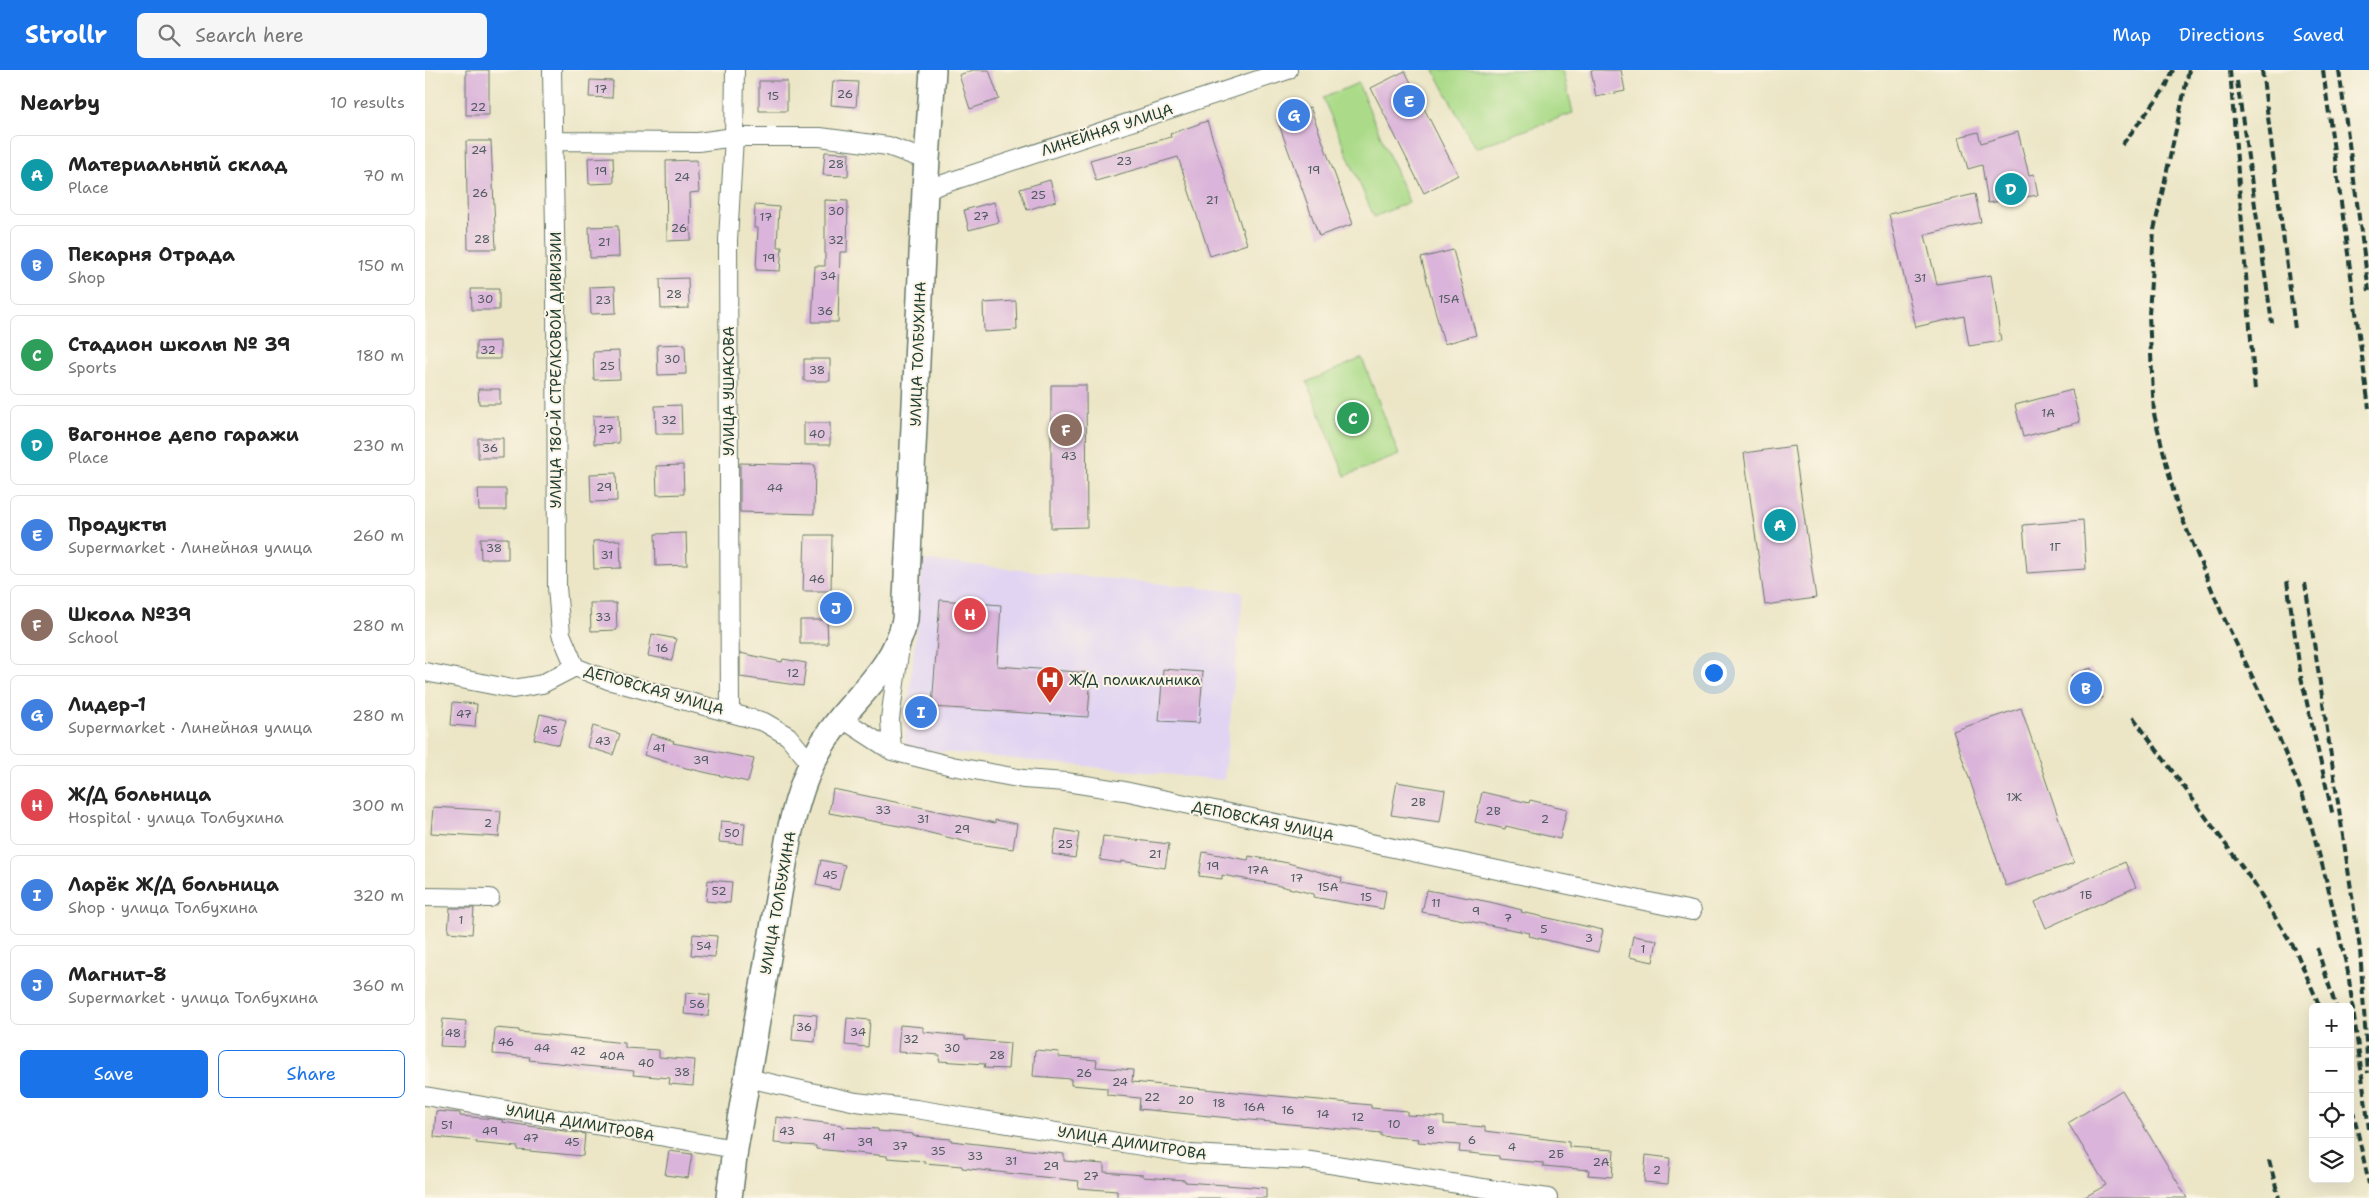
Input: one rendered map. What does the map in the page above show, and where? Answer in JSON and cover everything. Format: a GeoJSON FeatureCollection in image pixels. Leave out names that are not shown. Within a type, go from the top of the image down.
{"type":"FeatureCollection","features":[{"type":"Feature","properties":{"kind":"street","name":"УЛИЦА 180-Й СТРЕЛКОВОЙ ДИВИЗИИ"},"geometry":{"type":"LineString","coordinates":[[552,70],[556,282],[557,587],[561,634],[575,667]]}},
{"type":"Feature","properties":{"kind":"street","name":"УЛИЦА УШАКОВА"},"geometry":{"type":"LineString","coordinates":[[730,712],[728,240],[734,137],[735,70]]}},
{"type":"Feature","properties":{"kind":"street","name":"УЛИЦА ТОЛБУХИНА"},"geometry":{"type":"LineString","coordinates":[[892,751],[890,720],[901,638],[908,603],[925,190],[933,70]]}},
{"type":"Feature","properties":{"kind":"street","name":"ЛИНЕЙНАЯ УЛИЦА"},"geometry":{"type":"LineString","coordinates":[[925,190],[1288,70]]}},
{"type":"Feature","properties":{"kind":"street"},"geometry":{"type":"LineString","coordinates":[[552,141],[698,142],[734,137],[821,137],[888,146],[927,160]]}},
{"type":"Feature","properties":{"kind":"street","name":"УЛИЦА ТОЛБУХИНА"},"geometry":{"type":"LineString","coordinates":[[729,1198],[747,1078],[789,835],[799,791],[811,764],[841,718],[863,695],[892,658],[901,638]]}},
{"type":"Feature","properties":{"kind":"street","name":"ДЕПОВСКАЯ УЛИЦА"},"geometry":{"type":"LineString","coordinates":[[425,672],[513,689],[543,684],[575,667],[609,680],[764,722],[788,736],[811,764]]}},
{"type":"Feature","properties":{"kind":"street","name":"ДЕПОВСКАЯ УЛИЦА"},"geometry":{"type":"LineString","coordinates":[[841,718],[892,751],[952,766],[1014,778],[1066,782],[1124,791],[1692,911]]}},
{"type":"Feature","properties":{"kind":"street"},"geometry":{"type":"LineString","coordinates":[[425,897],[490,898]]}},
{"type":"Feature","properties":{"kind":"street","name":"УЛИЦА ДИМИТРОВА"},"geometry":{"type":"LineString","coordinates":[[747,1078],[856,1102],[917,1108],[1190,1154],[1304,1160],[1548,1198]]}},
{"type":"Feature","properties":{"kind":"street","name":"УЛИЦА ДИМИТРОВА"},"geometry":{"type":"LineString","coordinates":[[425,1096],[735,1149]]}},
{"type":"Feature","properties":{"kind":"shaded area"},"geometry":{"type":"Polygon","coordinates":[[[923,560],[1243,592],[1224,780],[904,748],[923,560]]]}},
{"type":"Feature","properties":{"kind":"green space"},"geometry":{"type":"Polygon","coordinates":[[[1434,70],[1563,70],[1573,113],[1475,148],[1434,70]]]}},
{"type":"Feature","properties":{"kind":"green space"},"geometry":{"type":"Polygon","coordinates":[[[1358,83],[1409,202],[1374,217],[1323,98],[1358,83]]]}},
{"type":"Feature","properties":{"kind":"green space"},"geometry":{"type":"Polygon","coordinates":[[[1362,358],[1399,455],[1345,476],[1307,382],[1362,358]]]}},
{"type":"Feature","properties":{"kind":"building"},"geometry":{"type":"Polygon","coordinates":[[[466,70],[489,70],[489,115],[466,115],[466,70]]]}},
{"type":"Feature","properties":{"kind":"building"},"geometry":{"type":"Polygon","coordinates":[[[973,70],[989,70],[999,99],[970,109],[959,75],[973,70]]]}},
{"type":"Feature","properties":{"kind":"building"},"geometry":{"type":"Polygon","coordinates":[[[1591,70],[1621,70],[1625,91],[1596,97],[1591,70]]]}},
{"type":"Feature","properties":{"kind":"building"},"geometry":{"type":"Polygon","coordinates":[[[1405,71],[1458,175],[1424,193],[1371,88],[1405,71]]]}},
{"type":"Feature","properties":{"kind":"building"},"geometry":{"type":"Polygon","coordinates":[[[590,80],[613,81],[612,98],[589,97],[590,80]]]}},
{"type":"Feature","properties":{"kind":"building"},"geometry":{"type":"Polygon","coordinates":[[[759,81],[787,81],[787,111],[759,111],[759,81]]]}},
{"type":"Feature","properties":{"kind":"building"},"geometry":{"type":"Polygon","coordinates":[[[833,81],[858,82],[856,107],[831,105],[833,81]]]}},
{"type":"Feature","properties":{"kind":"building"},"geometry":{"type":"Polygon","coordinates":[[[1310,107],[1353,224],[1319,236],[1277,119],[1310,107]]]}},
{"type":"Feature","properties":{"kind":"building"},"geometry":{"type":"Polygon","coordinates":[[[1207,121],[1247,244],[1210,256],[1178,157],[1096,181],[1090,160],[1171,137],[1170,134],[1207,121]]]}},
{"type":"Feature","properties":{"kind":"building"},"geometry":{"type":"Polygon","coordinates":[[[1978,132],[1981,143],[2018,132],[2029,175],[2034,174],[2038,195],[1988,203],[1982,165],[1968,169],[1959,137],[1978,132]]]}},
{"type":"Feature","properties":{"kind":"building"},"geometry":{"type":"Polygon","coordinates":[[[466,141],[491,141],[496,249],[468,249],[466,141]]]}},
{"type":"Feature","properties":{"kind":"building"},"geometry":{"type":"Polygon","coordinates":[[[825,152],[849,153],[848,176],[823,175],[825,152]]]}},
{"type":"Feature","properties":{"kind":"building"},"geometry":{"type":"Polygon","coordinates":[[[613,157],[614,183],[589,184],[588,158],[613,157]]]}},
{"type":"Feature","properties":{"kind":"building"},"geometry":{"type":"Polygon","coordinates":[[[697,160],[699,192],[690,193],[691,240],[667,241],[666,161],[697,160]]]}},
{"type":"Feature","properties":{"kind":"building"},"geometry":{"type":"Polygon","coordinates":[[[1050,180],[1056,201],[1027,210],[1020,189],[1050,180]]]}},
{"type":"Feature","properties":{"kind":"building"},"geometry":{"type":"Polygon","coordinates":[[[1975,194],[1981,222],[1925,235],[1937,284],[1991,275],[2001,341],[1969,346],[1964,316],[1916,327],[1889,214],[1975,194]]]}},
{"type":"Feature","properties":{"kind":"building"},"geometry":{"type":"Polygon","coordinates":[[[825,200],[848,201],[847,252],[840,252],[838,322],[812,322],[815,266],[825,266],[825,200]]]}},
{"type":"Feature","properties":{"kind":"building"},"geometry":{"type":"Polygon","coordinates":[[[994,202],[999,222],[969,230],[964,210],[994,202]]]}},
{"type":"Feature","properties":{"kind":"building"},"geometry":{"type":"Polygon","coordinates":[[[755,205],[779,207],[777,247],[782,247],[780,271],[756,270],[758,228],[754,228],[755,205]]]}},
{"type":"Feature","properties":{"kind":"building"},"geometry":{"type":"Polygon","coordinates":[[[618,226],[619,257],[590,258],[589,227],[618,226]]]}},
{"type":"Feature","properties":{"kind":"building"},"geometry":{"type":"Polygon","coordinates":[[[1453,250],[1476,335],[1444,344],[1421,258],[1453,250]]]}},
{"type":"Feature","properties":{"kind":"building"},"geometry":{"type":"Polygon","coordinates":[[[688,278],[689,308],[661,309],[660,279],[688,278]]]}},
{"type":"Feature","properties":{"kind":"building"},"geometry":{"type":"Polygon","coordinates":[[[615,286],[616,313],[591,314],[590,287],[615,286]]]}},
{"type":"Feature","properties":{"kind":"building"},"geometry":{"type":"Polygon","coordinates":[[[471,289],[499,289],[499,310],[472,310],[471,289]]]}},
{"type":"Feature","properties":{"kind":"building"},"geometry":{"type":"Polygon","coordinates":[[[1016,301],[1017,330],[984,332],[983,303],[1016,301]]]}},
{"type":"Feature","properties":{"kind":"building"},"geometry":{"type":"Polygon","coordinates":[[[500,341],[500,359],[476,359],[476,342],[500,341]]]}},
{"type":"Feature","properties":{"kind":"building"},"geometry":{"type":"Polygon","coordinates":[[[685,344],[686,374],[658,375],[657,345],[685,344]]]}},
{"type":"Feature","properties":{"kind":"building"},"geometry":{"type":"Polygon","coordinates":[[[619,351],[620,379],[594,380],[593,352],[619,351]]]}},
{"type":"Feature","properties":{"kind":"building"},"geometry":{"type":"Polygon","coordinates":[[[804,359],[830,359],[830,381],[804,381],[804,359]]]}},
{"type":"Feature","properties":{"kind":"building"},"geometry":{"type":"Polygon","coordinates":[[[1051,385],[1086,385],[1087,527],[1051,528],[1051,385]]]}},
{"type":"Feature","properties":{"kind":"building"},"geometry":{"type":"Polygon","coordinates":[[[478,389],[500,389],[500,404],[479,404],[478,389]]]}},
{"type":"Feature","properties":{"kind":"building"},"geometry":{"type":"Polygon","coordinates":[[[2072,390],[2080,422],[2023,437],[2015,405],[2072,390]]]}},
{"type":"Feature","properties":{"kind":"building"},"geometry":{"type":"Polygon","coordinates":[[[681,405],[682,434],[656,434],[655,406],[681,405]]]}},
{"type":"Feature","properties":{"kind":"building"},"geometry":{"type":"Polygon","coordinates":[[[618,415],[619,443],[594,444],[593,416],[618,415]]]}},
{"type":"Feature","properties":{"kind":"building"},"geometry":{"type":"Polygon","coordinates":[[[804,423],[830,423],[830,445],[804,445],[804,423]]]}},
{"type":"Feature","properties":{"kind":"building"},"geometry":{"type":"Polygon","coordinates":[[[478,438],[503,438],[503,458],[478,458],[478,438]]]}},
{"type":"Feature","properties":{"kind":"building"},"geometry":{"type":"Polygon","coordinates":[[[1794,446],[1816,598],[1765,605],[1744,453],[1794,446]]]}},
{"type":"Feature","properties":{"kind":"building"},"geometry":{"type":"Polygon","coordinates":[[[740,463],[815,465],[814,514],[740,512],[740,463]]]}},
{"type":"Feature","properties":{"kind":"building"},"geometry":{"type":"Polygon","coordinates":[[[683,465],[684,494],[657,495],[656,466],[683,465]]]}},
{"type":"Feature","properties":{"kind":"building"},"geometry":{"type":"Polygon","coordinates":[[[616,473],[617,501],[591,502],[590,474],[616,473]]]}},
{"type":"Feature","properties":{"kind":"building"},"geometry":{"type":"Polygon","coordinates":[[[478,489],[506,489],[506,510],[479,510],[478,489]]]}},
{"type":"Feature","properties":{"kind":"building"},"geometry":{"type":"Polygon","coordinates":[[[2083,520],[2086,569],[2027,573],[2023,525],[2083,520]]]}},
{"type":"Feature","properties":{"kind":"building"},"geometry":{"type":"Polygon","coordinates":[[[686,533],[687,565],[656,566],[655,534],[686,533]]]}},
{"type":"Feature","properties":{"kind":"building"},"geometry":{"type":"Polygon","coordinates":[[[805,535],[832,535],[831,591],[803,591],[805,535]]]}},
{"type":"Feature","properties":{"kind":"building"},"geometry":{"type":"Polygon","coordinates":[[[480,538],[508,538],[508,559],[481,559],[480,538]]]}},
{"type":"Feature","properties":{"kind":"building"},"geometry":{"type":"Polygon","coordinates":[[[620,540],[621,568],[594,569],[593,541],[620,540]]]}},
{"type":"Feature","properties":{"kind":"building"},"geometry":{"type":"Polygon","coordinates":[[[940,600],[1001,605],[997,666],[1091,673],[1088,717],[932,707],[940,600]]]}},
{"type":"Feature","properties":{"kind":"building"},"geometry":{"type":"Polygon","coordinates":[[[590,603],[616,603],[617,630],[591,631],[590,603]]]}},
{"type":"Feature","properties":{"kind":"building"},"geometry":{"type":"Polygon","coordinates":[[[800,620],[827,620],[828,644],[800,644],[800,620]]]}},
{"type":"Feature","properties":{"kind":"building"},"geometry":{"type":"Polygon","coordinates":[[[652,634],[676,639],[672,660],[648,656],[652,634]]]}},
{"type":"Feature","properties":{"kind":"building"},"geometry":{"type":"Polygon","coordinates":[[[740,653],[782,662],[783,659],[806,663],[803,686],[740,677],[740,653]]]}},
{"type":"Feature","properties":{"kind":"building"},"geometry":{"type":"Polygon","coordinates":[[[2091,668],[2102,698],[2082,705],[2071,675],[2091,668]]]}},
{"type":"Feature","properties":{"kind":"building"},"geometry":{"type":"Polygon","coordinates":[[[1163,669],[1203,672],[1199,723],[1159,721],[1163,669]]]}},
{"type":"Feature","properties":{"kind":"building"},"geometry":{"type":"Polygon","coordinates":[[[453,702],[477,704],[475,727],[451,725],[453,702]]]}},
{"type":"Feature","properties":{"kind":"building"},"geometry":{"type":"Polygon","coordinates":[[[2021,708],[2074,863],[2006,886],[1953,731],[2021,708]]]}},
{"type":"Feature","properties":{"kind":"building"},"geometry":{"type":"Polygon","coordinates":[[[540,714],[566,720],[559,745],[534,739],[540,714]]]}},
{"type":"Feature","properties":{"kind":"building"},"geometry":{"type":"Polygon","coordinates":[[[593,726],[620,734],[613,755],[587,747],[593,726]]]}},
{"type":"Feature","properties":{"kind":"building"},"geometry":{"type":"Polygon","coordinates":[[[651,734],[674,741],[673,743],[754,759],[748,782],[686,768],[644,755],[651,734]]]}},
{"type":"Feature","properties":{"kind":"building"},"geometry":{"type":"Polygon","coordinates":[[[1397,782],[1445,790],[1440,822],[1391,815],[1397,782]]]}},
{"type":"Feature","properties":{"kind":"building"},"geometry":{"type":"Polygon","coordinates":[[[833,789],[995,823],[995,820],[1017,824],[1013,849],[971,843],[910,828],[829,813],[833,789]]]}},
{"type":"Feature","properties":{"kind":"building"},"geometry":{"type":"Polygon","coordinates":[[[1482,792],[1529,803],[1530,800],[1567,809],[1560,839],[1506,826],[1505,829],[1475,822],[1482,792]]]}},
{"type":"Feature","properties":{"kind":"building"},"geometry":{"type":"Polygon","coordinates":[[[433,807],[501,811],[499,837],[431,833],[433,807]]]}},
{"type":"Feature","properties":{"kind":"building"},"geometry":{"type":"Polygon","coordinates":[[[721,821],[745,823],[743,844],[719,842],[721,821]]]}},
{"type":"Feature","properties":{"kind":"building"},"geometry":{"type":"Polygon","coordinates":[[[1056,829],[1079,833],[1075,858],[1052,854],[1056,829]]]}},
{"type":"Feature","properties":{"kind":"building"},"geometry":{"type":"Polygon","coordinates":[[[1103,836],[1169,844],[1165,868],[1121,861],[1121,863],[1100,860],[1103,836]]]}},
{"type":"Feature","properties":{"kind":"building"},"geometry":{"type":"Polygon","coordinates":[[[1203,852],[1248,860],[1249,856],[1288,863],[1342,878],[1341,883],[1386,891],[1383,909],[1313,897],[1314,894],[1267,883],[1222,875],[1222,879],[1199,876],[1203,852]]]}},
{"type":"Feature","properties":{"kind":"building"},"geometry":{"type":"Polygon","coordinates":[[[821,860],[845,865],[839,890],[816,885],[821,860]]]}},
{"type":"Feature","properties":{"kind":"building"},"geometry":{"type":"Polygon","coordinates":[[[2125,862],[2136,887],[2046,928],[2035,902],[2125,862]]]}},
{"type":"Feature","properties":{"kind":"building"},"geometry":{"type":"Polygon","coordinates":[[[708,880],[732,882],[730,903],[706,901],[708,880]]]}},
{"type":"Feature","properties":{"kind":"building"},"geometry":{"type":"Polygon","coordinates":[[[1427,890],[1490,902],[1522,910],[1521,912],[1603,930],[1598,952],[1529,936],[1530,933],[1422,912],[1427,890]]]}},
{"type":"Feature","properties":{"kind":"building"},"geometry":{"type":"Polygon","coordinates":[[[450,908],[474,908],[472,934],[448,932],[450,908]]]}},
{"type":"Feature","properties":{"kind":"building"},"geometry":{"type":"Polygon","coordinates":[[[693,934],[717,936],[715,957],[691,955],[693,934]]]}},
{"type":"Feature","properties":{"kind":"building"},"geometry":{"type":"Polygon","coordinates":[[[1633,936],[1657,940],[1653,962],[1629,957],[1633,936]]]}},
{"type":"Feature","properties":{"kind":"building"},"geometry":{"type":"Polygon","coordinates":[[[686,992],[710,995],[708,1016],[684,1014],[686,992]]]}},
{"type":"Feature","properties":{"kind":"building"},"geometry":{"type":"Polygon","coordinates":[[[794,1013],[817,1015],[815,1042],[792,1040],[794,1013]]]}},
{"type":"Feature","properties":{"kind":"building"},"geometry":{"type":"Polygon","coordinates":[[[847,1018],[870,1020],[868,1047],[845,1045],[847,1018]]]}},
{"type":"Feature","properties":{"kind":"building"},"geometry":{"type":"Polygon","coordinates":[[[443,1019],[466,1021],[464,1047],[440,1046],[443,1019]]]}},
{"type":"Feature","properties":{"kind":"building"},"geometry":{"type":"Polygon","coordinates":[[[900,1025],[923,1027],[923,1032],[965,1036],[965,1039],[1010,1043],[1008,1069],[984,1068],[985,1064],[939,1061],[940,1055],[898,1052],[900,1025]]]}},
{"type":"Feature","properties":{"kind":"building"},"geometry":{"type":"Polygon","coordinates":[[[495,1028],[625,1043],[625,1048],[659,1050],[659,1057],[695,1060],[693,1086],[669,1084],[670,1078],[633,1075],[634,1071],[529,1060],[530,1057],[493,1054],[495,1028]]]}},
{"type":"Feature","properties":{"kind":"building"},"geometry":{"type":"Polygon","coordinates":[[[1035,1050],[1059,1052],[1058,1057],[1097,1060],[1096,1067],[1133,1070],[1132,1082],[1371,1105],[1371,1108],[1407,1111],[1407,1115],[1444,1117],[1444,1124],[1485,1127],[1485,1131],[1569,1142],[1569,1147],[1614,1150],[1612,1177],[1588,1175],[1589,1170],[1543,1166],[1543,1163],[1499,1159],[1499,1156],[1459,1152],[1460,1145],[1418,1142],[1419,1139],[1381,1136],[1381,1133],[1139,1109],[1140,1098],[1107,1095],[1107,1088],[1071,1085],[1071,1079],[1033,1076],[1035,1050]]]}},
{"type":"Feature","properties":{"kind":"building"},"geometry":{"type":"Polygon","coordinates":[[[2122,1090],[2187,1198],[2083,1198],[2106,1185],[2068,1123],[2122,1090]]]}},
{"type":"Feature","properties":{"kind":"building"},"geometry":{"type":"Polygon","coordinates":[[[436,1111],[460,1113],[460,1116],[503,1120],[502,1122],[585,1134],[583,1156],[518,1150],[518,1147],[434,1137],[436,1111]]]}},
{"type":"Feature","properties":{"kind":"building"},"geometry":{"type":"Polygon","coordinates":[[[776,1117],[842,1125],[842,1127],[878,1129],[878,1131],[913,1134],[913,1136],[951,1139],[951,1141],[1064,1154],[1064,1161],[1104,1164],[1104,1172],[1185,1180],[1185,1182],[1266,1188],[1266,1198],[1117,1198],[1117,1191],[1078,1188],[1079,1181],[962,1168],[962,1166],[924,1163],[925,1161],[887,1158],[887,1156],[816,1149],[816,1146],[774,1143],[776,1117]]]}},
{"type":"Feature","properties":{"kind":"building"},"geometry":{"type":"Polygon","coordinates":[[[669,1151],[692,1154],[688,1178],[665,1175],[669,1151]]]}},
{"type":"Feature","properties":{"kind":"building"},"geometry":{"type":"Polygon","coordinates":[[[1646,1155],[1670,1158],[1668,1184],[1644,1182],[1646,1155]]]}},
{"type":"Feature","properties":{"kind":"railway"},"geometry":{"type":"LineString","coordinates":[[2122,145],[2166,87],[2173,70]]}},
{"type":"Feature","properties":{"kind":"railway"},"geometry":{"type":"LineString","coordinates":[[2189,70],[2154,230],[2149,315],[2154,414],[2177,506],[2222,614],[2264,701],[2304,799],[2326,879],[2348,972],[2369,1129]]}},
{"type":"Feature","properties":{"kind":"railway"},"geometry":{"type":"LineString","coordinates":[[2230,70],[2255,391]]}},
{"type":"Feature","properties":{"kind":"railway"},"geometry":{"type":"LineString","coordinates":[[2262,70],[2295,329]]}},
{"type":"Feature","properties":{"kind":"railway"},"geometry":{"type":"LineString","coordinates":[[2323,70],[2369,408]]}},
{"type":"Feature","properties":{"kind":"railway"},"geometry":{"type":"LineString","coordinates":[[2339,70],[2369,291]]}},
{"type":"Feature","properties":{"kind":"railway"},"geometry":{"type":"LineString","coordinates":[[2237,81],[2272,323]]}},
{"type":"Feature","properties":{"kind":"railway"},"geometry":{"type":"LineString","coordinates":[[2287,581],[2301,677],[2333,816]]}},
{"type":"Feature","properties":{"kind":"railway"},"geometry":{"type":"LineString","coordinates":[[2305,583],[2360,949],[2368,1073]]}},
{"type":"Feature","properties":{"kind":"railway"},"geometry":{"type":"LineString","coordinates":[[2133,717],[2253,882],[2295,949],[2318,1003]]}},
{"type":"Feature","properties":{"kind":"railway"},"geometry":{"type":"LineString","coordinates":[[2317,948],[2335,1003]]}},
{"type":"Feature","properties":{"kind":"railway"},"geometry":{"type":"LineString","coordinates":[[2354,1115],[2369,1184]]}},
{"type":"Feature","properties":{"kind":"railway"},"geometry":{"type":"LineString","coordinates":[[2269,1160],[2279,1198]]}},
{"type":"Feature","properties":{"kind":"place","name":"Продукты"},"geometry":{"type":"Point","coordinates":[1409,101]}},
{"type":"Feature","properties":{"kind":"place","name":"Лидер-1"},"geometry":{"type":"Point","coordinates":[1294,115]}},
{"type":"Feature","properties":{"kind":"place","name":"Вагонное депо гаражи"},"geometry":{"type":"Point","coordinates":[2011,189]}},
{"type":"Feature","properties":{"kind":"place","name":"Стадион школы № 39"},"geometry":{"type":"Point","coordinates":[1353,418]}},
{"type":"Feature","properties":{"kind":"place","name":"Школа №39"},"geometry":{"type":"Point","coordinates":[1066,430]}},
{"type":"Feature","properties":{"kind":"place","name":"Материальный склад"},"geometry":{"type":"Point","coordinates":[1780,525]}},
{"type":"Feature","properties":{"kind":"place","name":"Магнит-8"},"geometry":{"type":"Point","coordinates":[836,608]}},
{"type":"Feature","properties":{"kind":"place","name":"Ж/Д больница"},"geometry":{"type":"Point","coordinates":[970,614]}},
{"type":"Feature","properties":{"kind":"place","name":"Пекарня Отрада"},"geometry":{"type":"Point","coordinates":[2086,688]}},
{"type":"Feature","properties":{"kind":"place","name":"Ж/Д поликлиника"},"geometry":{"type":"Point","coordinates":[1050,704]}},
{"type":"Feature","properties":{"kind":"place","name":"Ларёк Ж/Д больница"},"geometry":{"type":"Point","coordinates":[921,712]}}]}
